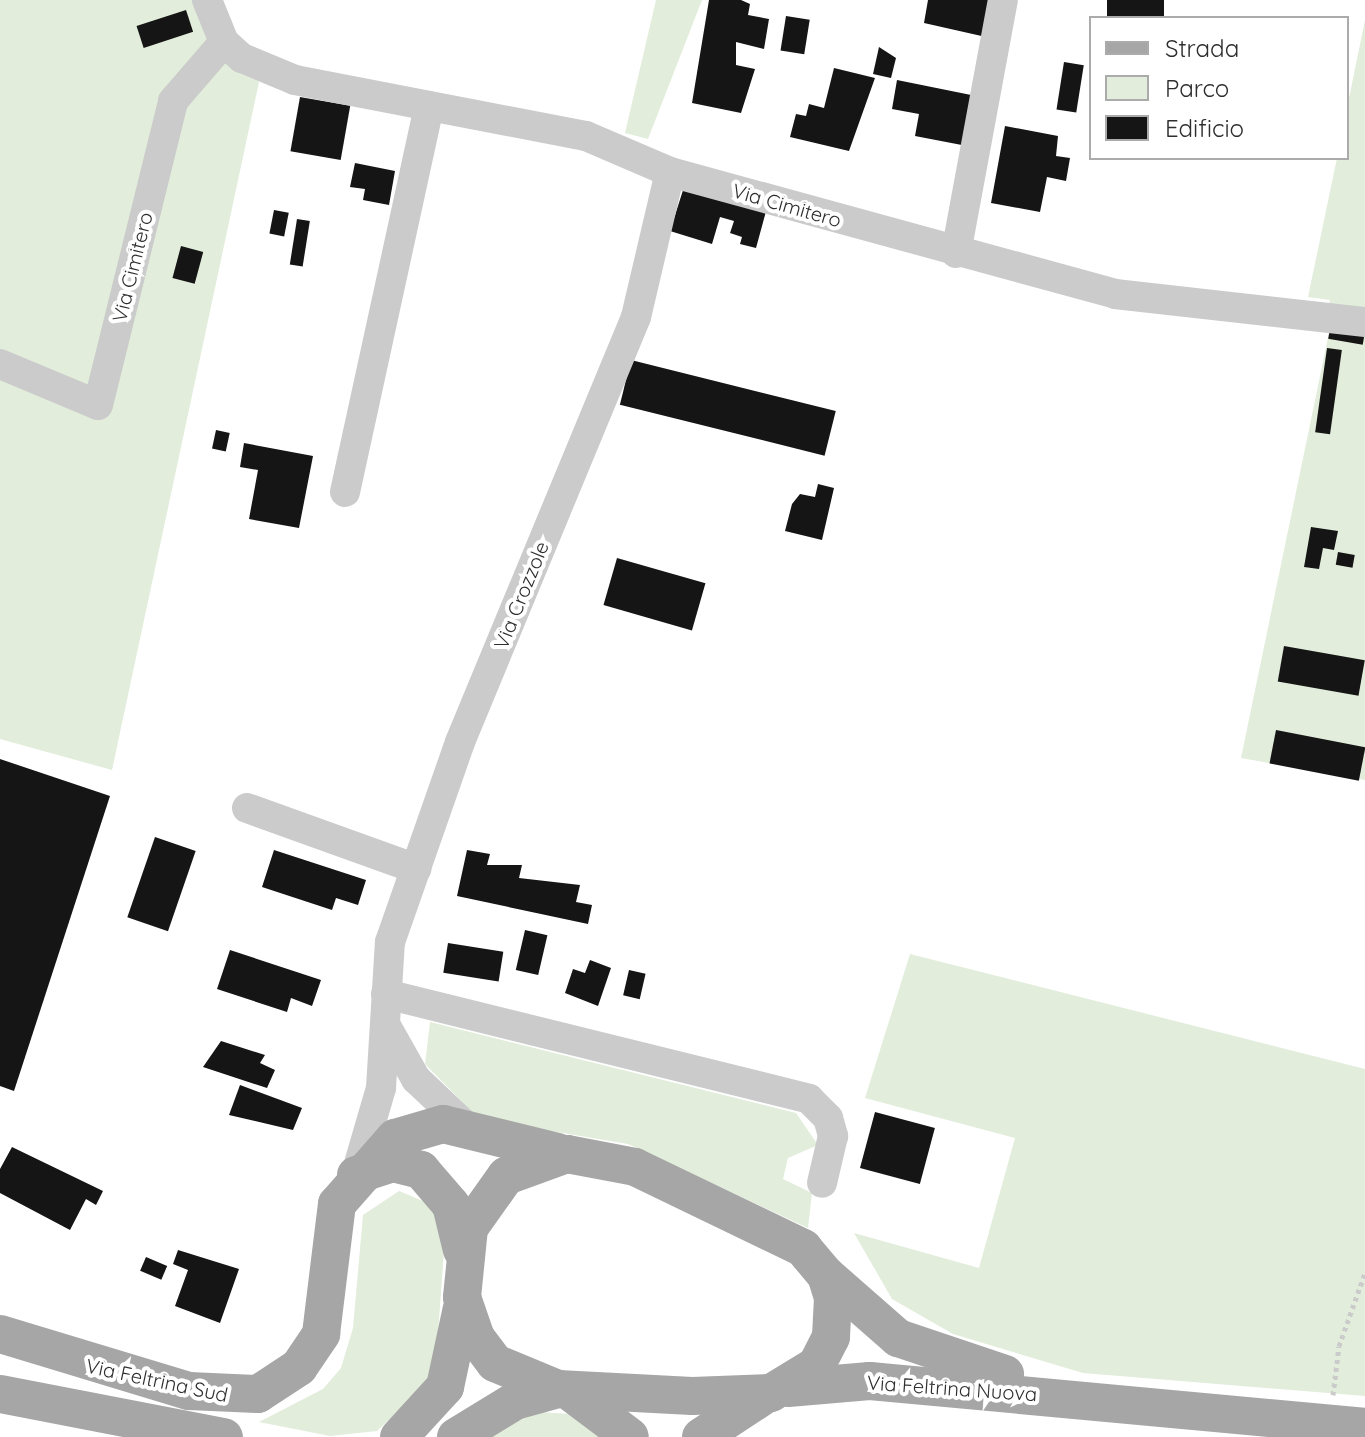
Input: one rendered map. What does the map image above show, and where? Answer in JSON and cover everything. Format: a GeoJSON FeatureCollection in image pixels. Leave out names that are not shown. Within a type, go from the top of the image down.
{"type":"FeatureCollection","features":[{"type":"Feature","properties":{"kind":"main road","name":"Via Feltrina Sud"},"geometry":{"type":"LineString","coordinates":[[0,1334],[189,1391],[233,1397],[269,1389],[299,1367],[321,1334],[334,1215],[355,1175],[411,1129],[469,1129],[577,1154]]}},
{"type":"Feature","properties":{"kind":"main road"},"geometry":{"type":"LineString","coordinates":[[462,1250],[479,1207],[506,1176],[539,1159],[577,1154]]}},
{"type":"Feature","properties":{"kind":"main road","name":"Via Feltrina Nuova"},"geometry":{"type":"LineString","coordinates":[[577,1154],[635,1167],[788,1239],[873,1322],[925,1351],[1125,1399]]}},
{"type":"Feature","properties":{"kind":"main road"},"geometry":{"type":"LineString","coordinates":[[355,1175],[393,1163],[421,1170],[451,1205],[462,1250],[457,1357],[445,1387],[399,1437]]}},
{"type":"Feature","properties":{"kind":"main road"},"geometry":{"type":"LineString","coordinates":[[701,1437],[808,1374],[828,1346],[834,1308],[826,1275]]}},
{"type":"Feature","properties":{"kind":"main road"},"geometry":{"type":"LineString","coordinates":[[462,1297],[489,1357],[522,1379],[560,1390],[630,1437]]}},
{"type":"Feature","properties":{"kind":"main road","name":"Via Feltrina Nuova"},"geometry":{"type":"LineString","coordinates":[[776,1391],[844,1380],[1125,1399],[1237,1411],[1335,1428]]}},
{"type":"Feature","properties":{"kind":"main road"},"geometry":{"type":"LineString","coordinates":[[456,1437],[515,1401],[560,1390],[776,1391]]}},
{"type":"Feature","properties":{"kind":"main road"},"geometry":{"type":"LineString","coordinates":[[0,1394],[66,1402],[224,1437]]}},
{"type":"Feature","properties":{"kind":"street"},"geometry":{"type":"LineString","coordinates":[[207,0],[224,42]]}},
{"type":"Feature","properties":{"kind":"street"},"geometry":{"type":"LineString","coordinates":[[956,253],[1003,0]]}},
{"type":"Feature","properties":{"kind":"street","name":"Via Cimitero"},"geometry":{"type":"LineString","coordinates":[[0,364],[98,405],[173,101],[224,42],[242,58],[295,80],[586,136],[670,172],[956,253],[1115,294],[1365,322]]}},
{"type":"Feature","properties":{"kind":"street"},"geometry":{"type":"LineString","coordinates":[[345,492],[429,106]]}},
{"type":"Feature","properties":{"kind":"street","name":"Via Crozzole"},"geometry":{"type":"LineString","coordinates":[[355,1175],[379,1100],[390,942],[416,869],[636,317],[670,172]]}},
{"type":"Feature","properties":{"kind":"street"},"geometry":{"type":"LineString","coordinates":[[247,808],[416,869]]}},
{"type":"Feature","properties":{"kind":"street"},"geometry":{"type":"LineString","coordinates":[[385,1007],[416,1079],[469,1129]]}},
{"type":"Feature","properties":{"kind":"street"},"geometry":{"type":"LineString","coordinates":[[385,1007],[809,1099],[833,1136],[822,1183]]}},
{"type":"Feature","properties":{"kind":"street"},"geometry":{"type":"LineString","coordinates":[[66,1402],[126,1437]]}},
{"type":"Feature","properties":{"kind":"path"},"geometry":{"type":"LineString","coordinates":[[1335,1428],[1339,1346],[1365,1273]]}},
{"type":"Feature","properties":{"kind":"green space"},"geometry":{"type":"Polygon","coordinates":[[[0,0],[211,0],[234,60],[259,82],[112,770],[0,739],[0,0]]]}},
{"type":"Feature","properties":{"kind":"green space"},"geometry":{"type":"Polygon","coordinates":[[[656,0],[702,0],[648,139],[625,133],[656,0]]]}},
{"type":"Feature","properties":{"kind":"green space"},"geometry":{"type":"Polygon","coordinates":[[[1365,20],[1365,326],[1325,319],[1330,300],[1308,297],[1337,160],[1349,160],[1349,98],[1365,20]]]}},
{"type":"Feature","properties":{"kind":"green space"},"geometry":{"type":"Polygon","coordinates":[[[1331,323],[1365,329],[1365,780],[1241,758],[1331,323]]]}},
{"type":"Feature","properties":{"kind":"green space"},"geometry":{"type":"Polygon","coordinates":[[[910,954],[1365,1069],[1365,1396],[1083,1373],[953,1334],[892,1299],[854,1233],[979,1268],[1015,1138],[865,1098],[910,954]]]}},
{"type":"Feature","properties":{"kind":"green space"},"geometry":{"type":"Polygon","coordinates":[[[430,1022],[796,1113],[818,1145],[788,1158],[783,1179],[812,1193],[808,1228],[628,1144],[479,1119],[425,1064],[430,1022]]]}},
{"type":"Feature","properties":{"kind":"green space"},"geometry":{"type":"Polygon","coordinates":[[[399,1191],[430,1204],[445,1236],[435,1376],[377,1431],[330,1436],[259,1422],[323,1389],[341,1368],[353,1328],[363,1215],[399,1191]]]}},
{"type":"Feature","properties":{"kind":"green space"},"geometry":{"type":"Polygon","coordinates":[[[540,1412],[570,1414],[613,1437],[477,1437],[540,1412]]]}},
{"type":"Feature","properties":{"kind":"building"},"geometry":{"type":"Polygon","coordinates":[[[709,0],[741,0],[750,4],[748,15],[769,19],[764,49],[736,42],[736,65],[755,69],[741,113],[692,103],[709,0]]]}},
{"type":"Feature","properties":{"kind":"building"},"geometry":{"type":"Polygon","coordinates":[[[928,0],[992,0],[986,37],[924,23],[928,0]]]}},
{"type":"Feature","properties":{"kind":"building"},"geometry":{"type":"Polygon","coordinates":[[[1107,0],[1164,0],[1164,16],[1107,16],[1107,0]]]}},
{"type":"Feature","properties":{"kind":"building"},"geometry":{"type":"Polygon","coordinates":[[[186,10],[193,32],[144,48],[137,26],[186,10]]]}},
{"type":"Feature","properties":{"kind":"building"},"geometry":{"type":"Polygon","coordinates":[[[786,16],[810,20],[804,54],[781,51],[786,16]]]}},
{"type":"Feature","properties":{"kind":"building"},"geometry":{"type":"Polygon","coordinates":[[[879,47],[896,58],[891,78],[873,74],[879,47]]]}},
{"type":"Feature","properties":{"kind":"building"},"geometry":{"type":"Polygon","coordinates":[[[1064,62],[1084,65],[1076,113],[1056,109],[1064,62]]]}},
{"type":"Feature","properties":{"kind":"building"},"geometry":{"type":"Polygon","coordinates":[[[834,68],[875,78],[849,151],[790,137],[796,114],[806,116],[809,104],[824,108],[834,68]]]}},
{"type":"Feature","properties":{"kind":"building"},"geometry":{"type":"Polygon","coordinates":[[[897,80],[976,96],[967,146],[915,136],[919,114],[892,109],[897,80]]]}},
{"type":"Feature","properties":{"kind":"building"},"geometry":{"type":"Polygon","coordinates":[[[300,97],[350,106],[341,160],[290,151],[300,97]]]}},
{"type":"Feature","properties":{"kind":"building"},"geometry":{"type":"Polygon","coordinates":[[[1005,126],[1058,136],[1056,156],[1070,158],[1066,181],[1047,177],[1040,212],[991,203],[1005,126]]]}},
{"type":"Feature","properties":{"kind":"building"},"geometry":{"type":"Polygon","coordinates":[[[355,163],[395,171],[389,205],[363,200],[365,189],[350,187],[355,163]]]}},
{"type":"Feature","properties":{"kind":"building"},"geometry":{"type":"Polygon","coordinates":[[[684,187],[768,204],[756,248],[740,244],[742,237],[730,233],[734,221],[720,217],[712,244],[670,231],[684,187]]]}},
{"type":"Feature","properties":{"kind":"building"},"geometry":{"type":"Polygon","coordinates":[[[274,210],[289,213],[284,236],[269,234],[274,210]]]}},
{"type":"Feature","properties":{"kind":"building"},"geometry":{"type":"Polygon","coordinates":[[[297,219],[310,221],[303,266],[290,264],[297,219]]]}},
{"type":"Feature","properties":{"kind":"building"},"geometry":{"type":"Polygon","coordinates":[[[181,246],[203,252],[195,284],[172,278],[181,246]]]}},
{"type":"Feature","properties":{"kind":"building"},"geometry":{"type":"Polygon","coordinates":[[[1331,323],[1365,329],[1363,345],[1328,339],[1331,323]]]}},
{"type":"Feature","properties":{"kind":"building"},"geometry":{"type":"Polygon","coordinates":[[[1327,348],[1342,350],[1330,434],[1315,432],[1327,348]]]}},
{"type":"Feature","properties":{"kind":"building"},"geometry":{"type":"Polygon","coordinates":[[[631,360],[836,411],[825,456],[620,405],[631,360]]]}},
{"type":"Feature","properties":{"kind":"building"},"geometry":{"type":"Polygon","coordinates":[[[216,430],[230,433],[226,451],[212,449],[216,430]]]}},
{"type":"Feature","properties":{"kind":"building"},"geometry":{"type":"Polygon","coordinates":[[[244,443],[313,456],[299,528],[249,519],[258,470],[240,467],[244,443]]]}},
{"type":"Feature","properties":{"kind":"building"},"geometry":{"type":"Polygon","coordinates":[[[818,484],[834,488],[822,540],[785,531],[792,504],[800,494],[815,497],[818,484]]]}},
{"type":"Feature","properties":{"kind":"building"},"geometry":{"type":"Polygon","coordinates":[[[1311,527],[1338,531],[1334,550],[1323,548],[1319,569],[1304,567],[1311,527]]]}},
{"type":"Feature","properties":{"kind":"building"},"geometry":{"type":"Polygon","coordinates":[[[1338,552],[1355,555],[1352,568],[1336,565],[1338,552]]]}},
{"type":"Feature","properties":{"kind":"building"},"geometry":{"type":"Polygon","coordinates":[[[617,558],[705,583],[692,630],[603,605],[617,558]]]}},
{"type":"Feature","properties":{"kind":"building"},"geometry":{"type":"Polygon","coordinates":[[[1284,646],[1365,660],[1359,696],[1278,681],[1284,646]]]}},
{"type":"Feature","properties":{"kind":"building"},"geometry":{"type":"Polygon","coordinates":[[[1276,730],[1365,747],[1359,781],[1270,763],[1276,730]]]}},
{"type":"Feature","properties":{"kind":"building"},"geometry":{"type":"Polygon","coordinates":[[[0,759],[110,796],[14,1091],[0,1086],[0,759]]]}},
{"type":"Feature","properties":{"kind":"building"},"geometry":{"type":"Polygon","coordinates":[[[155,837],[196,851],[168,931],[127,917],[155,837]]]}},
{"type":"Feature","properties":{"kind":"building"},"geometry":{"type":"Polygon","coordinates":[[[274,850],[366,880],[358,905],[336,898],[332,910],[262,887],[274,850]]]}},
{"type":"Feature","properties":{"kind":"building"},"geometry":{"type":"Polygon","coordinates":[[[467,850],[490,854],[487,865],[522,865],[519,878],[580,885],[576,902],[592,905],[588,924],[457,896],[467,850]]]}},
{"type":"Feature","properties":{"kind":"building"},"geometry":{"type":"Polygon","coordinates":[[[525,930],[547,935],[538,975],[516,970],[525,930]]]}},
{"type":"Feature","properties":{"kind":"building"},"geometry":{"type":"Polygon","coordinates":[[[448,943],[503,952],[499,981],[443,973],[448,943]]]}},
{"type":"Feature","properties":{"kind":"building"},"geometry":{"type":"Polygon","coordinates":[[[230,950],[321,980],[312,1006],[291,998],[287,1012],[217,989],[230,950]]]}},
{"type":"Feature","properties":{"kind":"building"},"geometry":{"type":"Polygon","coordinates":[[[590,960],[611,968],[598,1006],[565,993],[573,969],[585,973],[590,960]]]}},
{"type":"Feature","properties":{"kind":"building"},"geometry":{"type":"Polygon","coordinates":[[[629,970],[646,974],[640,999],[623,995],[629,970]]]}},
{"type":"Feature","properties":{"kind":"building"},"geometry":{"type":"Polygon","coordinates":[[[221,1041],[265,1055],[260,1063],[275,1070],[267,1088],[203,1067],[221,1041]]]}},
{"type":"Feature","properties":{"kind":"building"},"geometry":{"type":"Polygon","coordinates":[[[240,1085],[302,1108],[293,1130],[229,1115],[240,1085]]]}},
{"type":"Feature","properties":{"kind":"building"},"geometry":{"type":"Polygon","coordinates":[[[875,1112],[935,1128],[920,1184],[860,1168],[875,1112]]]}},
{"type":"Feature","properties":{"kind":"building"},"geometry":{"type":"Polygon","coordinates":[[[12,1147],[103,1191],[96,1205],[86,1199],[70,1230],[0,1193],[0,1169],[12,1147]]]}},
{"type":"Feature","properties":{"kind":"building"},"geometry":{"type":"Polygon","coordinates":[[[178,1250],[239,1269],[220,1323],[175,1306],[188,1270],[173,1264],[178,1250]]]}},
{"type":"Feature","properties":{"kind":"building"},"geometry":{"type":"Polygon","coordinates":[[[146,1257],[167,1266],[161,1280],[140,1271],[146,1257]]]}}]}
